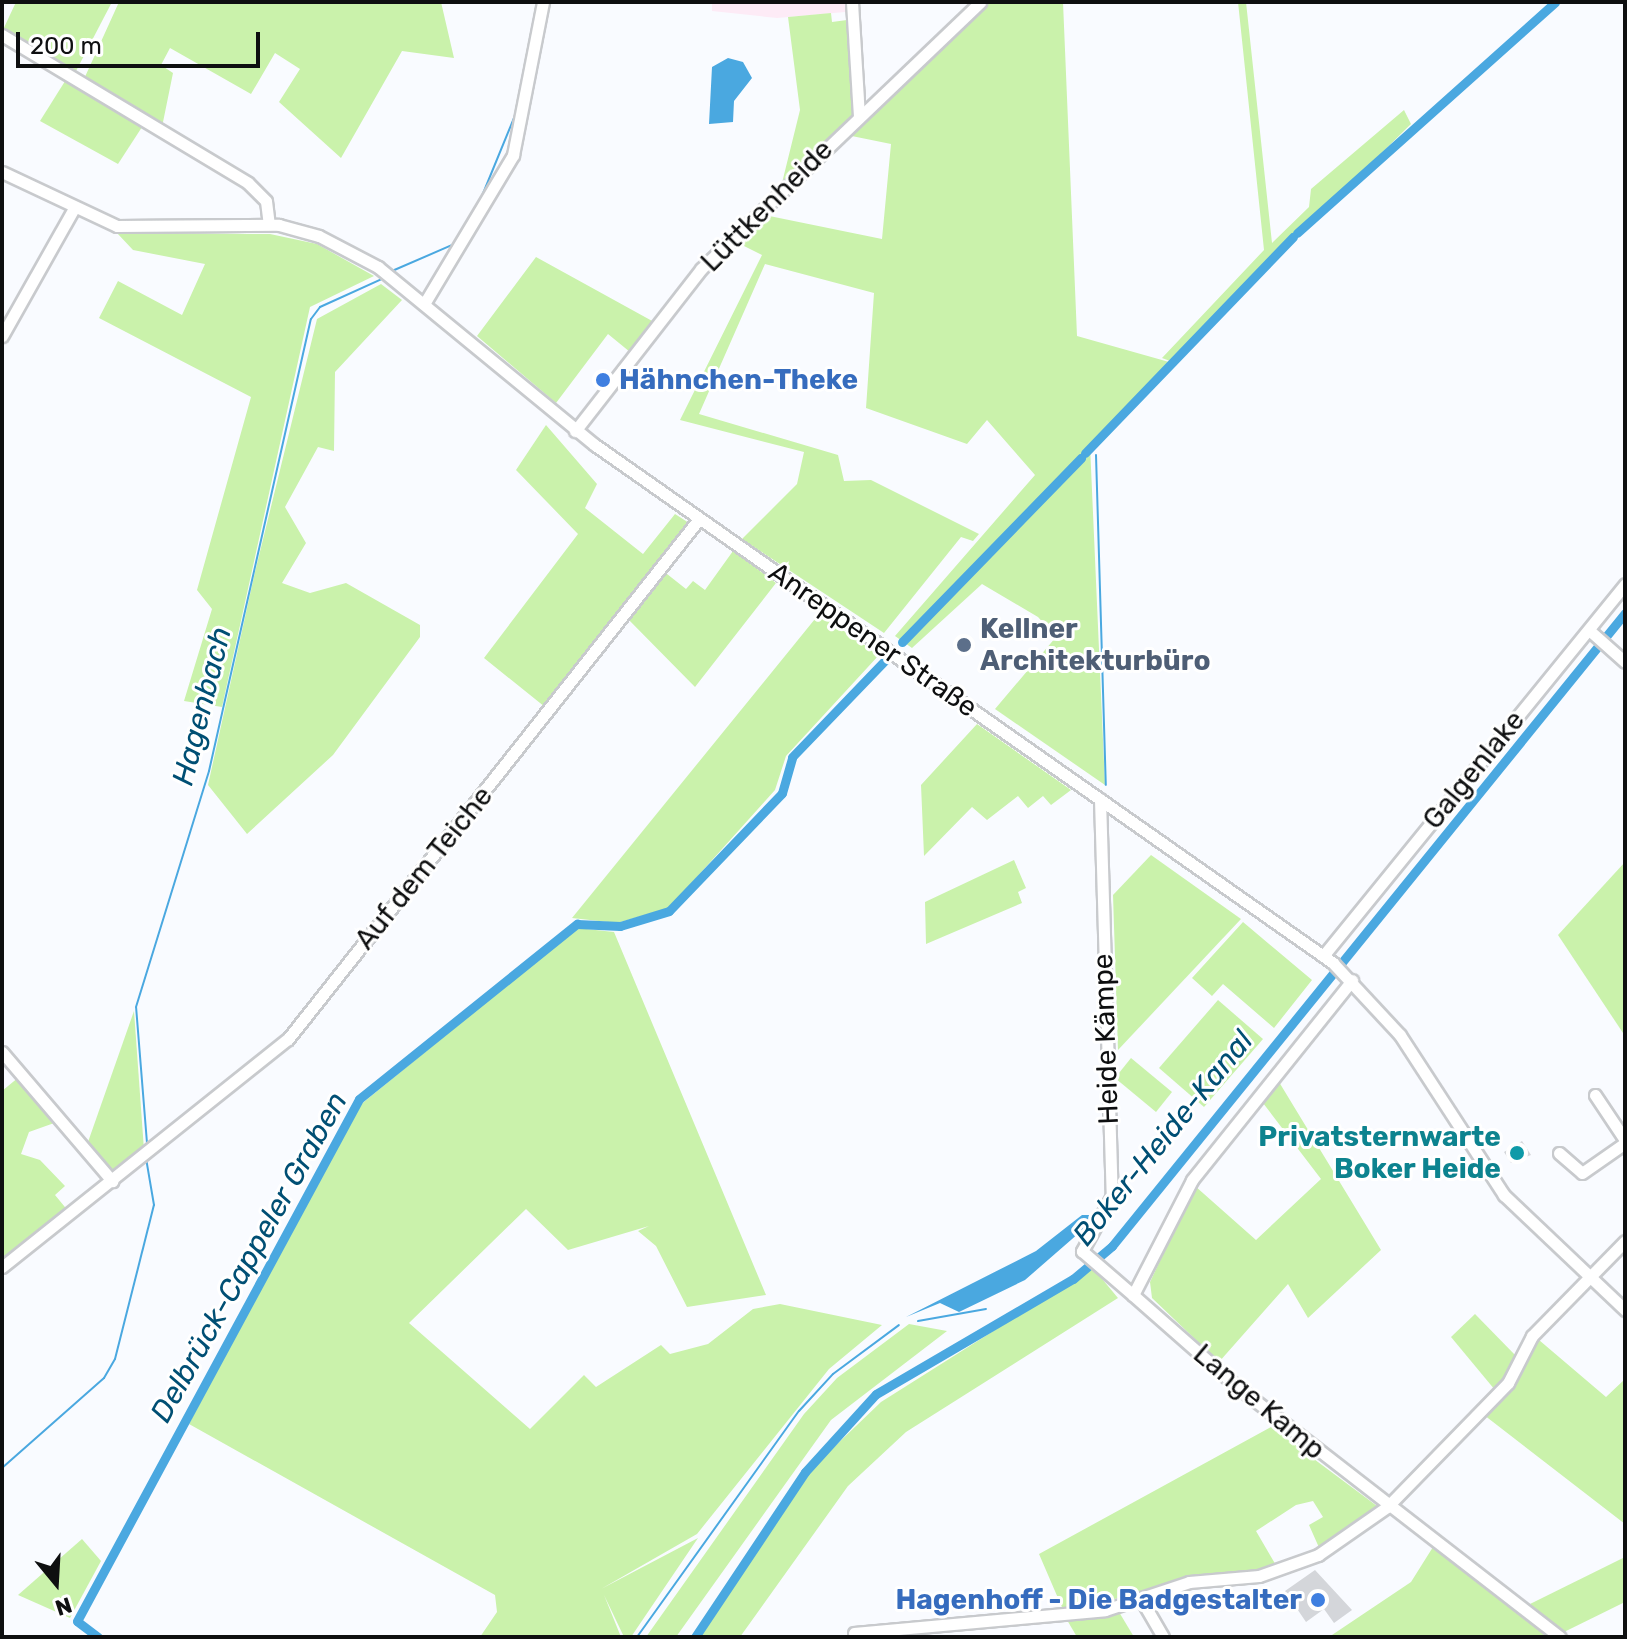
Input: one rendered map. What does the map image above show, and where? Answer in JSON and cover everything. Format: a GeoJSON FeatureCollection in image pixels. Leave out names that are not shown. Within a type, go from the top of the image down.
{"type":"FeatureCollection","features":[{"type":"Feature","properties":{"kind":"street"},"geometry":{"type":"LineString","coordinates":[[424,304],[513,155],[543,2]]}},
{"type":"Feature","properties":{"kind":"street"},"geometry":{"type":"LineString","coordinates":[[852,2],[859,116]]}},
{"type":"Feature","properties":{"kind":"street","name":"Lüttkenheide"},"geometry":{"type":"LineString","coordinates":[[575,431],[701,269],[980,2]]}},
{"type":"Feature","properties":{"kind":"street"},"geometry":{"type":"LineString","coordinates":[[2,35],[248,183],[266,201],[269,224]]}},
{"type":"Feature","properties":{"kind":"street","name":"Anreppener Straße"},"geometry":{"type":"LineString","coordinates":[[2,172],[74,208],[134,229],[269,224],[319,236],[378,267],[575,431],[1333,963],[1400,1035],[1494,1183],[1625,1310]]}},
{"type":"Feature","properties":{"kind":"street"},"geometry":{"type":"LineString","coordinates":[[2,336],[74,208]]}},
{"type":"Feature","properties":{"kind":"street","name":"Auf dem Teiche"},"geometry":{"type":"LineString","coordinates":[[2,1267],[288,1039],[699,519]]}},
{"type":"Feature","properties":{"kind":"street","name":"Galgenlake"},"geometry":{"type":"LineString","coordinates":[[1333,963],[1592,632],[1625,584]]}},
{"type":"Feature","properties":{"kind":"street"},"geometry":{"type":"LineString","coordinates":[[1592,632],[1611,646],[1625,662]]}},
{"type":"Feature","properties":{"kind":"street","name":"Heide Kämpe"},"geometry":{"type":"LineString","coordinates":[[1100,799],[1112,1196],[1082,1251],[1133,1295]]}},
{"type":"Feature","properties":{"kind":"street"},"geometry":{"type":"LineString","coordinates":[[1133,1295],[1192,1180],[1352,980]]}},
{"type":"Feature","properties":{"kind":"street"},"geometry":{"type":"LineString","coordinates":[[2,1052],[112,1181]]}},
{"type":"Feature","properties":{"kind":"street"},"geometry":{"type":"LineString","coordinates":[[1559,1153],[1582,1173],[1625,1142],[1595,1095]]}},
{"type":"Feature","properties":{"kind":"street"},"geometry":{"type":"LineString","coordinates":[[854,1633],[1046,1618],[1304,1561],[1365,1528],[1387,1507],[1508,1383],[1532,1336],[1625,1241]]}},
{"type":"Feature","properties":{"kind":"street","name":"Lange Kamp"},"geometry":{"type":"LineString","coordinates":[[1133,1295],[1387,1507],[1560,1637]]}},
{"type":"Feature","properties":{"kind":"street"},"geometry":{"type":"LineString","coordinates":[[1141,1599],[1163,1637]]}},
{"type":"Feature","properties":{"kind":"shaded area"},"geometry":{"type":"Polygon","coordinates":[[[712,2],[845,2],[845,12],[777,18],[712,11],[712,2]]]}},
{"type":"Feature","properties":{"kind":"green space"},"geometry":{"type":"Polygon","coordinates":[[[16,2],[112,2],[76,71],[68,71],[2,32],[16,2]]]}},
{"type":"Feature","properties":{"kind":"green space"},"geometry":{"type":"Polygon","coordinates":[[[119,2],[441,2],[454,58],[402,51],[341,158],[279,102],[300,69],[275,53],[251,94],[170,48],[161,65],[173,73],[162,127],[84,79],[119,2]]]}},
{"type":"Feature","properties":{"kind":"green space"},"geometry":{"type":"Polygon","coordinates":[[[987,2],[1063,2],[1077,336],[1169,362],[1090,445],[1105,785],[995,709],[1056,637],[1038,617],[982,584],[912,648],[895,636],[1035,475],[987,420],[967,444],[866,408],[874,293],[765,264],[699,414],[838,455],[844,481],[871,480],[979,534],[973,541],[961,537],[884,633],[742,539],[797,484],[804,452],[680,420],[762,255],[732,240],[759,214],[882,239],[891,144],[837,133],[781,187],[800,110],[788,17],[831,13],[832,22],[847,20],[859,123],[987,2]]]}},
{"type":"Feature","properties":{"kind":"green space"},"geometry":{"type":"Polygon","coordinates":[[[1238,2],[1246,2],[1272,243],[1309,207],[1311,189],[1404,110],[1411,124],[1170,361],[1162,358],[1264,250],[1238,2]]]}},
{"type":"Feature","properties":{"kind":"green space"},"geometry":{"type":"Polygon","coordinates":[[[67,78],[144,124],[118,164],[40,121],[67,78]]]}},
{"type":"Feature","properties":{"kind":"green space"},"geometry":{"type":"Polygon","coordinates":[[[117,233],[270,234],[317,244],[374,276],[310,307],[222,707],[184,701],[212,609],[197,590],[251,397],[99,318],[118,281],[182,315],[205,264],[133,250],[117,233]]]}},
{"type":"Feature","properties":{"kind":"green space"},"geometry":{"type":"Polygon","coordinates":[[[536,257],[654,322],[630,352],[608,334],[556,403],[477,336],[536,257]]]}},
{"type":"Feature","properties":{"kind":"green space"},"geometry":{"type":"Polygon","coordinates":[[[381,284],[402,300],[335,372],[334,451],[318,447],[285,507],[306,543],[282,583],[310,593],[346,583],[420,625],[420,637],[333,755],[247,834],[208,785],[255,572],[317,319],[381,284]]]}},
{"type":"Feature","properties":{"kind":"green space"},"geometry":{"type":"Polygon","coordinates":[[[546,425],[597,484],[585,508],[643,554],[675,514],[689,523],[545,707],[484,658],[578,534],[516,470],[546,425]]]}},
{"type":"Feature","properties":{"kind":"green space"},"geometry":{"type":"Polygon","coordinates":[[[733,551],[776,583],[695,687],[626,617],[662,570],[686,589],[693,581],[705,590],[733,551]]]}},
{"type":"Feature","properties":{"kind":"green space"},"geometry":{"type":"Polygon","coordinates":[[[819,614],[879,655],[786,756],[775,790],[669,908],[617,923],[572,918],[819,614]]]}},
{"type":"Feature","properties":{"kind":"green space"},"geometry":{"type":"Polygon","coordinates":[[[977,724],[1071,790],[1051,805],[1043,796],[1028,808],[1018,796],[987,820],[972,807],[924,856],[921,785],[977,724]]]}},
{"type":"Feature","properties":{"kind":"green space"},"geometry":{"type":"Polygon","coordinates":[[[1151,855],[1241,919],[1118,1050],[1113,895],[1151,855]]]}},
{"type":"Feature","properties":{"kind":"green space"},"geometry":{"type":"Polygon","coordinates":[[[1014,860],[1026,888],[1018,892],[1022,903],[926,944],[925,902],[1014,860]]]}},
{"type":"Feature","properties":{"kind":"green space"},"geometry":{"type":"Polygon","coordinates":[[[1625,862],[1625,1036],[1558,935],[1625,862]]]}},
{"type":"Feature","properties":{"kind":"green space"},"geometry":{"type":"Polygon","coordinates":[[[1243,922],[1312,980],[1274,1028],[1223,984],[1212,996],[1192,978],[1243,922]]]}},
{"type":"Feature","properties":{"kind":"green space"},"geometry":{"type":"Polygon","coordinates":[[[577,928],[614,932],[766,1295],[687,1307],[656,1246],[638,1231],[649,1226],[568,1250],[526,1209],[409,1323],[530,1429],[584,1375],[596,1387],[661,1345],[670,1354],[708,1344],[753,1309],[780,1304],[882,1325],[829,1369],[697,1534],[601,1589],[698,1538],[631,1637],[624,1637],[604,1595],[621,1637],[480,1637],[497,1612],[495,1595],[189,1424],[354,1110],[577,928]]]}},
{"type":"Feature","properties":{"kind":"green space"},"geometry":{"type":"Polygon","coordinates":[[[1218,1000],[1263,1039],[1204,1107],[1159,1068],[1218,1000]]]}},
{"type":"Feature","properties":{"kind":"green space"},"geometry":{"type":"Polygon","coordinates":[[[134,1011],[144,1150],[113,1172],[88,1142],[134,1011]]]}},
{"type":"Feature","properties":{"kind":"green space"},"geometry":{"type":"Polygon","coordinates":[[[1131,1058],[1172,1092],[1156,1112],[1115,1078],[1131,1058]]]}},
{"type":"Feature","properties":{"kind":"green space"},"geometry":{"type":"Polygon","coordinates":[[[19,1077],[57,1122],[29,1132],[21,1154],[40,1160],[65,1186],[55,1195],[69,1212],[2,1258],[2,1091],[19,1077]]]}},
{"type":"Feature","properties":{"kind":"green space"},"geometry":{"type":"Polygon","coordinates":[[[1279,1082],[1381,1250],[1308,1318],[1288,1284],[1219,1362],[1152,1298],[1150,1282],[1195,1186],[1256,1240],[1321,1179],[1263,1103],[1279,1082]]]}},
{"type":"Feature","properties":{"kind":"green space"},"geometry":{"type":"Polygon","coordinates":[[[1093,1268],[1118,1298],[906,1432],[848,1486],[740,1637],[697,1637],[806,1474],[881,1402],[1093,1268]]]}},
{"type":"Feature","properties":{"kind":"green space"},"geometry":{"type":"Polygon","coordinates":[[[1475,1314],[1517,1357],[1495,1390],[1451,1337],[1475,1314]]]}},
{"type":"Feature","properties":{"kind":"green space"},"geometry":{"type":"Polygon","coordinates":[[[909,1324],[947,1331],[831,1420],[676,1637],[646,1637],[804,1414],[837,1378],[909,1324]]]}},
{"type":"Feature","properties":{"kind":"green space"},"geometry":{"type":"Polygon","coordinates":[[[1539,1340],[1606,1397],[1625,1379],[1625,1524],[1484,1415],[1539,1340]]]}},
{"type":"Feature","properties":{"kind":"green space"},"geometry":{"type":"Polygon","coordinates":[[[1271,1427],[1381,1509],[1321,1552],[1309,1525],[1323,1517],[1313,1501],[1296,1505],[1256,1531],[1277,1567],[1188,1580],[1064,1612],[1039,1554],[1271,1427]]]}},
{"type":"Feature","properties":{"kind":"green space"},"geometry":{"type":"Polygon","coordinates":[[[82,1539],[101,1561],[70,1618],[18,1595],[82,1539]]]}},
{"type":"Feature","properties":{"kind":"green space"},"geometry":{"type":"Polygon","coordinates":[[[1433,1547],[1521,1612],[1546,1637],[1329,1637],[1411,1582],[1433,1547]]]}},
{"type":"Feature","properties":{"kind":"green space"},"geometry":{"type":"Polygon","coordinates":[[[1625,1557],[1625,1602],[1562,1633],[1530,1604],[1625,1557]]]}},
{"type":"Feature","properties":{"kind":"green space"},"geometry":{"type":"Polygon","coordinates":[[[1119,1612],[1134,1637],[1077,1637],[1067,1620],[1119,1612]]]}},
{"type":"Feature","properties":{"kind":"water"},"geometry":{"type":"Polygon","coordinates":[[[728,58],[743,62],[752,78],[734,101],[733,122],[709,124],[712,67],[728,58]]]}},
{"type":"Feature","properties":{"kind":"water"},"geometry":{"type":"Polygon","coordinates":[[[1082,1215],[1089,1215],[1087,1226],[1025,1280],[959,1312],[940,1303],[906,1317],[1036,1251],[1082,1215]]]}},
{"type":"Feature","properties":{"kind":"building","name":"Privatsternwarte Boker Heide"},"geometry":{"type":"Polygon","coordinates":[[[1522,1141],[1531,1155],[1511,1163],[1504,1152],[1522,1141]]]}},
{"type":"Feature","properties":{"kind":"building","name":"Hagenhoff - Die Badgestalter"},"geometry":{"type":"Polygon","coordinates":[[[1315,1570],[1352,1610],[1334,1623],[1324,1609],[1306,1622],[1285,1591],[1315,1570]]]}},
{"type":"Feature","properties":{"kind":"waterway","name":"Delbrück-Cappeler Graben"},"geometry":{"type":"LineString","coordinates":[[1297,233],[1555,2]]}},
{"type":"Feature","properties":{"kind":"waterway","name":"Hagenbach"},"geometry":{"type":"LineString","coordinates":[[482,196],[516,113]]}},
{"type":"Feature","properties":{"kind":"waterway","name":"Delbrück-Cappeler Graben"},"geometry":{"type":"LineString","coordinates":[[1085,453],[1293,237]]}},
{"type":"Feature","properties":{"kind":"waterway","name":"Hagenbach"},"geometry":{"type":"LineString","coordinates":[[392,271],[452,245]]}},
{"type":"Feature","properties":{"kind":"waterway","name":"Hagenbach"},"geometry":{"type":"LineString","coordinates":[[147,1143],[136,1007],[209,771],[311,319],[320,307],[384,278]]}},
{"type":"Feature","properties":{"kind":"waterway"},"geometry":{"type":"LineString","coordinates":[[1096,455],[1106,785]]}},
{"type":"Feature","properties":{"kind":"waterway","name":"Delbrück-Cappeler Graben"},"geometry":{"type":"LineString","coordinates":[[902,642],[1081,458]]}},
{"type":"Feature","properties":{"kind":"waterway","name":"Boker-Heide-Kanal"},"geometry":{"type":"LineString","coordinates":[[695,1637],[805,1472],[876,1394],[1073,1279],[1112,1246],[1625,613]]}},
{"type":"Feature","properties":{"kind":"waterway","name":"Delbrück-Cappeler Graben"},"geometry":{"type":"LineString","coordinates":[[98,1637],[77,1621],[359,1099],[577,924],[620,926],[669,911],[782,793],[792,757],[891,654]]}},
{"type":"Feature","properties":{"kind":"waterway","name":"Hagenbach"},"geometry":{"type":"LineString","coordinates":[[2,1468],[104,1378],[115,1359],[154,1205],[146,1158]]}},
{"type":"Feature","properties":{"kind":"waterway"},"geometry":{"type":"LineString","coordinates":[[918,1321],[986,1309]]}},
{"type":"Feature","properties":{"kind":"waterway"},"geometry":{"type":"LineString","coordinates":[[637,1637],[799,1411],[833,1374],[899,1325]]}},
{"type":"Feature","properties":{"kind":"place","name":"Hähnchen-Theke"},"geometry":{"type":"Point","coordinates":[603,380]}},
{"type":"Feature","properties":{"kind":"place","name":"Kellner Architekturbüro"},"geometry":{"type":"Point","coordinates":[964,645]}},
{"type":"Feature","properties":{"kind":"place","name":"Privatsternwarte Boker Heide"},"geometry":{"type":"Point","coordinates":[1517,1153]}},
{"type":"Feature","properties":{"kind":"place","name":"Hagenhoff - Die Badgestalter"},"geometry":{"type":"Point","coordinates":[1318,1600]}}]}
